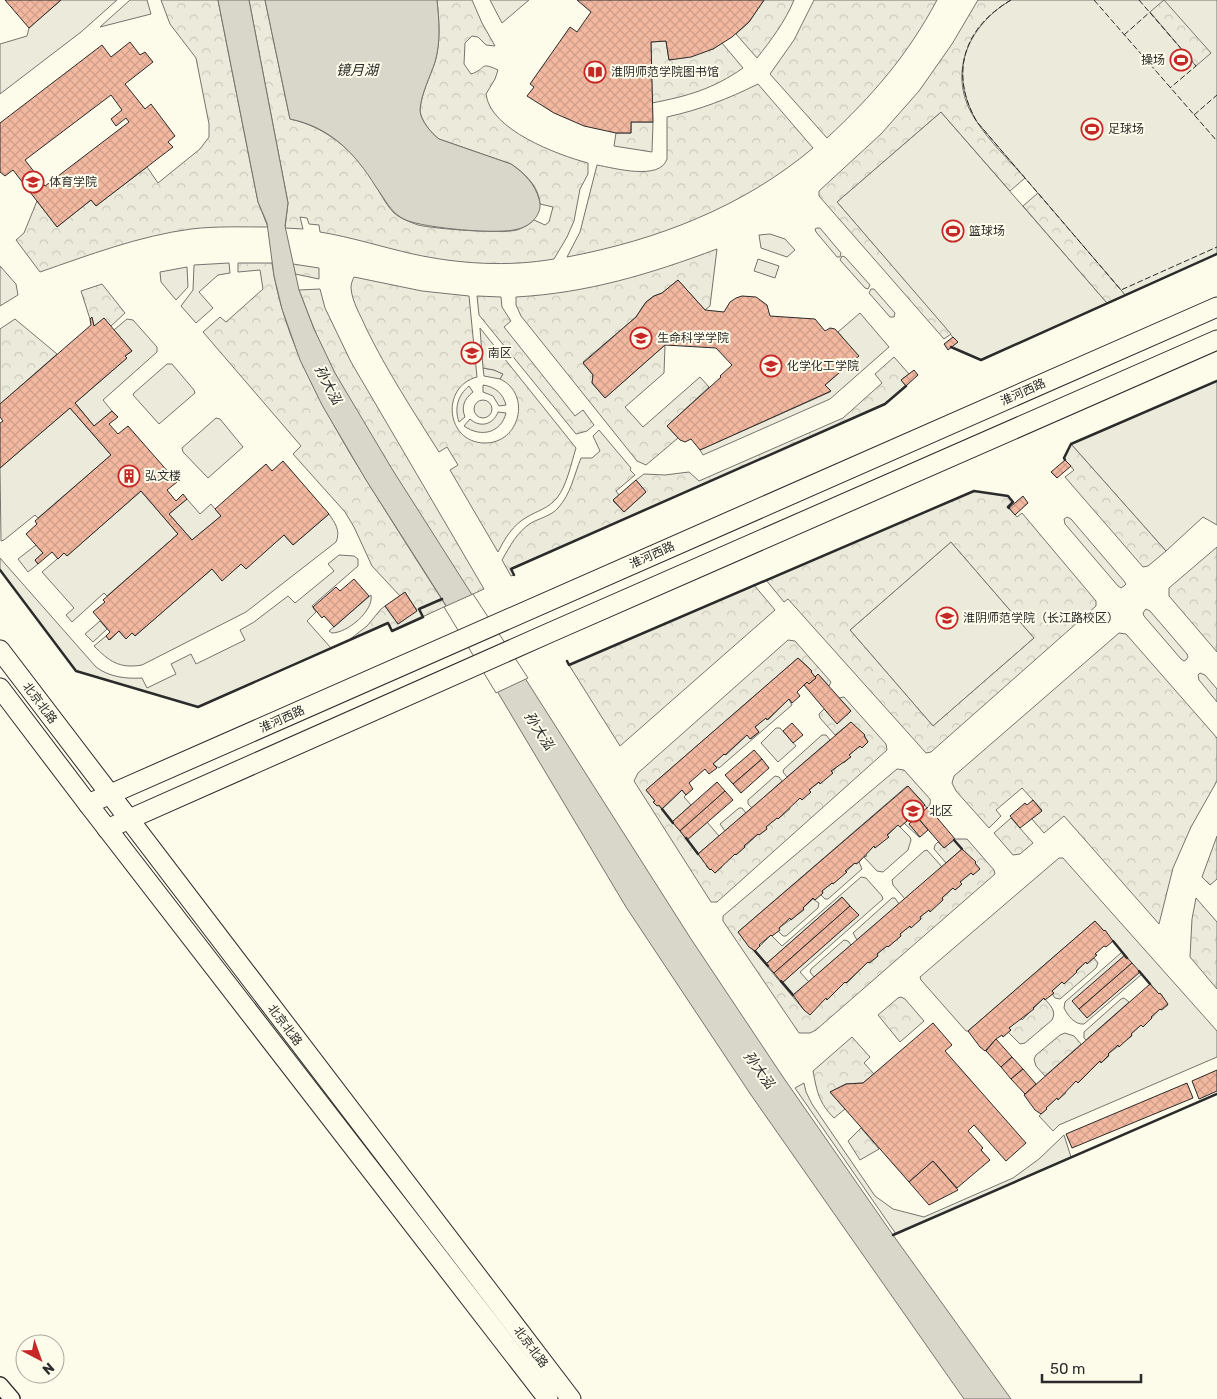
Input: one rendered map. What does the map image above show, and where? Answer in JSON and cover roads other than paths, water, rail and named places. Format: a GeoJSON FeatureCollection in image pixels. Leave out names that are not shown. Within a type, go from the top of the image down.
{"type":"FeatureCollection","features":[{"type":"Feature","properties":{"kind":"main road","name":"淮河西路"},"geometry":{"type":"LineString","coordinates":[[88,804],[1217,306]]}},
{"type":"Feature","properties":{"kind":"main road"},"geometry":{"type":"LineString","coordinates":[[107,829],[1217,340]]}},
{"type":"Feature","properties":{"kind":"main road"},"geometry":{"type":"LineString","coordinates":[[979,411],[999,437]]}},
{"type":"Feature","properties":{"kind":"main road","name":"北京北路"},"geometry":{"type":"LineString","coordinates":[[0,650],[568,1398]]}},
{"type":"Feature","properties":{"kind":"main road","name":"北京北路"},"geometry":{"type":"LineString","coordinates":[[0,688],[548,1399]]}},
{"type":"Feature","properties":{"kind":"street"},"geometry":{"type":"LineString","coordinates":[[0,1385],[12,1399]]}},
{"type":"Feature","properties":{"kind":"water","name":"孙大泓"},"geometry":{"type":"Polygon","coordinates":[[[218,0],[249,0],[288,203],[285,226],[299,290],[314,329],[335,373],[392,469],[691,939],[783,1077],[893,1235],[1011,1399],[964,1399],[751,1095],[626,907],[442,599],[366,480],[322,405],[300,360],[282,309],[274,276],[267,223],[258,202],[218,0]]]}},
{"type":"Feature","properties":{"kind":"water","name":"镜月湖"},"geometry":{"type":"Polygon","coordinates":[[[265,0],[437,0],[439,39],[435,62],[422,98],[420,110],[422,118],[439,139],[511,164],[520,171],[532,184],[539,199],[540,209],[532,222],[518,229],[508,231],[479,231],[428,226],[406,220],[396,214],[359,163],[340,143],[317,128],[290,119],[265,0]]]}},
{"type":"Feature","properties":{"kind":"place","name":"操场"},"geometry":{"type":"Point","coordinates":[1181,60]}},
{"type":"Feature","properties":{"kind":"place","name":"淮阴师范学院图书馆"},"geometry":{"type":"Point","coordinates":[595,72]}},
{"type":"Feature","properties":{"kind":"place","name":"足球场"},"geometry":{"type":"Point","coordinates":[1092,129]}},
{"type":"Feature","properties":{"kind":"place","name":"体育学院"},"geometry":{"type":"Point","coordinates":[33,182]}},
{"type":"Feature","properties":{"kind":"place","name":"篮球场"},"geometry":{"type":"Point","coordinates":[953,231]}},
{"type":"Feature","properties":{"kind":"place","name":"生命科学学院"},"geometry":{"type":"Point","coordinates":[641,338]}},
{"type":"Feature","properties":{"kind":"place","name":"南区"},"geometry":{"type":"Point","coordinates":[472,353]}},
{"type":"Feature","properties":{"kind":"place","name":"化学化工学院"},"geometry":{"type":"Point","coordinates":[771,366]}},
{"type":"Feature","properties":{"kind":"place","name":"弘文楼"},"geometry":{"type":"Point","coordinates":[129,476]}},
{"type":"Feature","properties":{"kind":"place","name":"淮阴师范学院（长江路校区）"},"geometry":{"type":"Point","coordinates":[947,618]}},
{"type":"Feature","properties":{"kind":"place","name":"北区"},"geometry":{"type":"Point","coordinates":[913,811]}}]}
